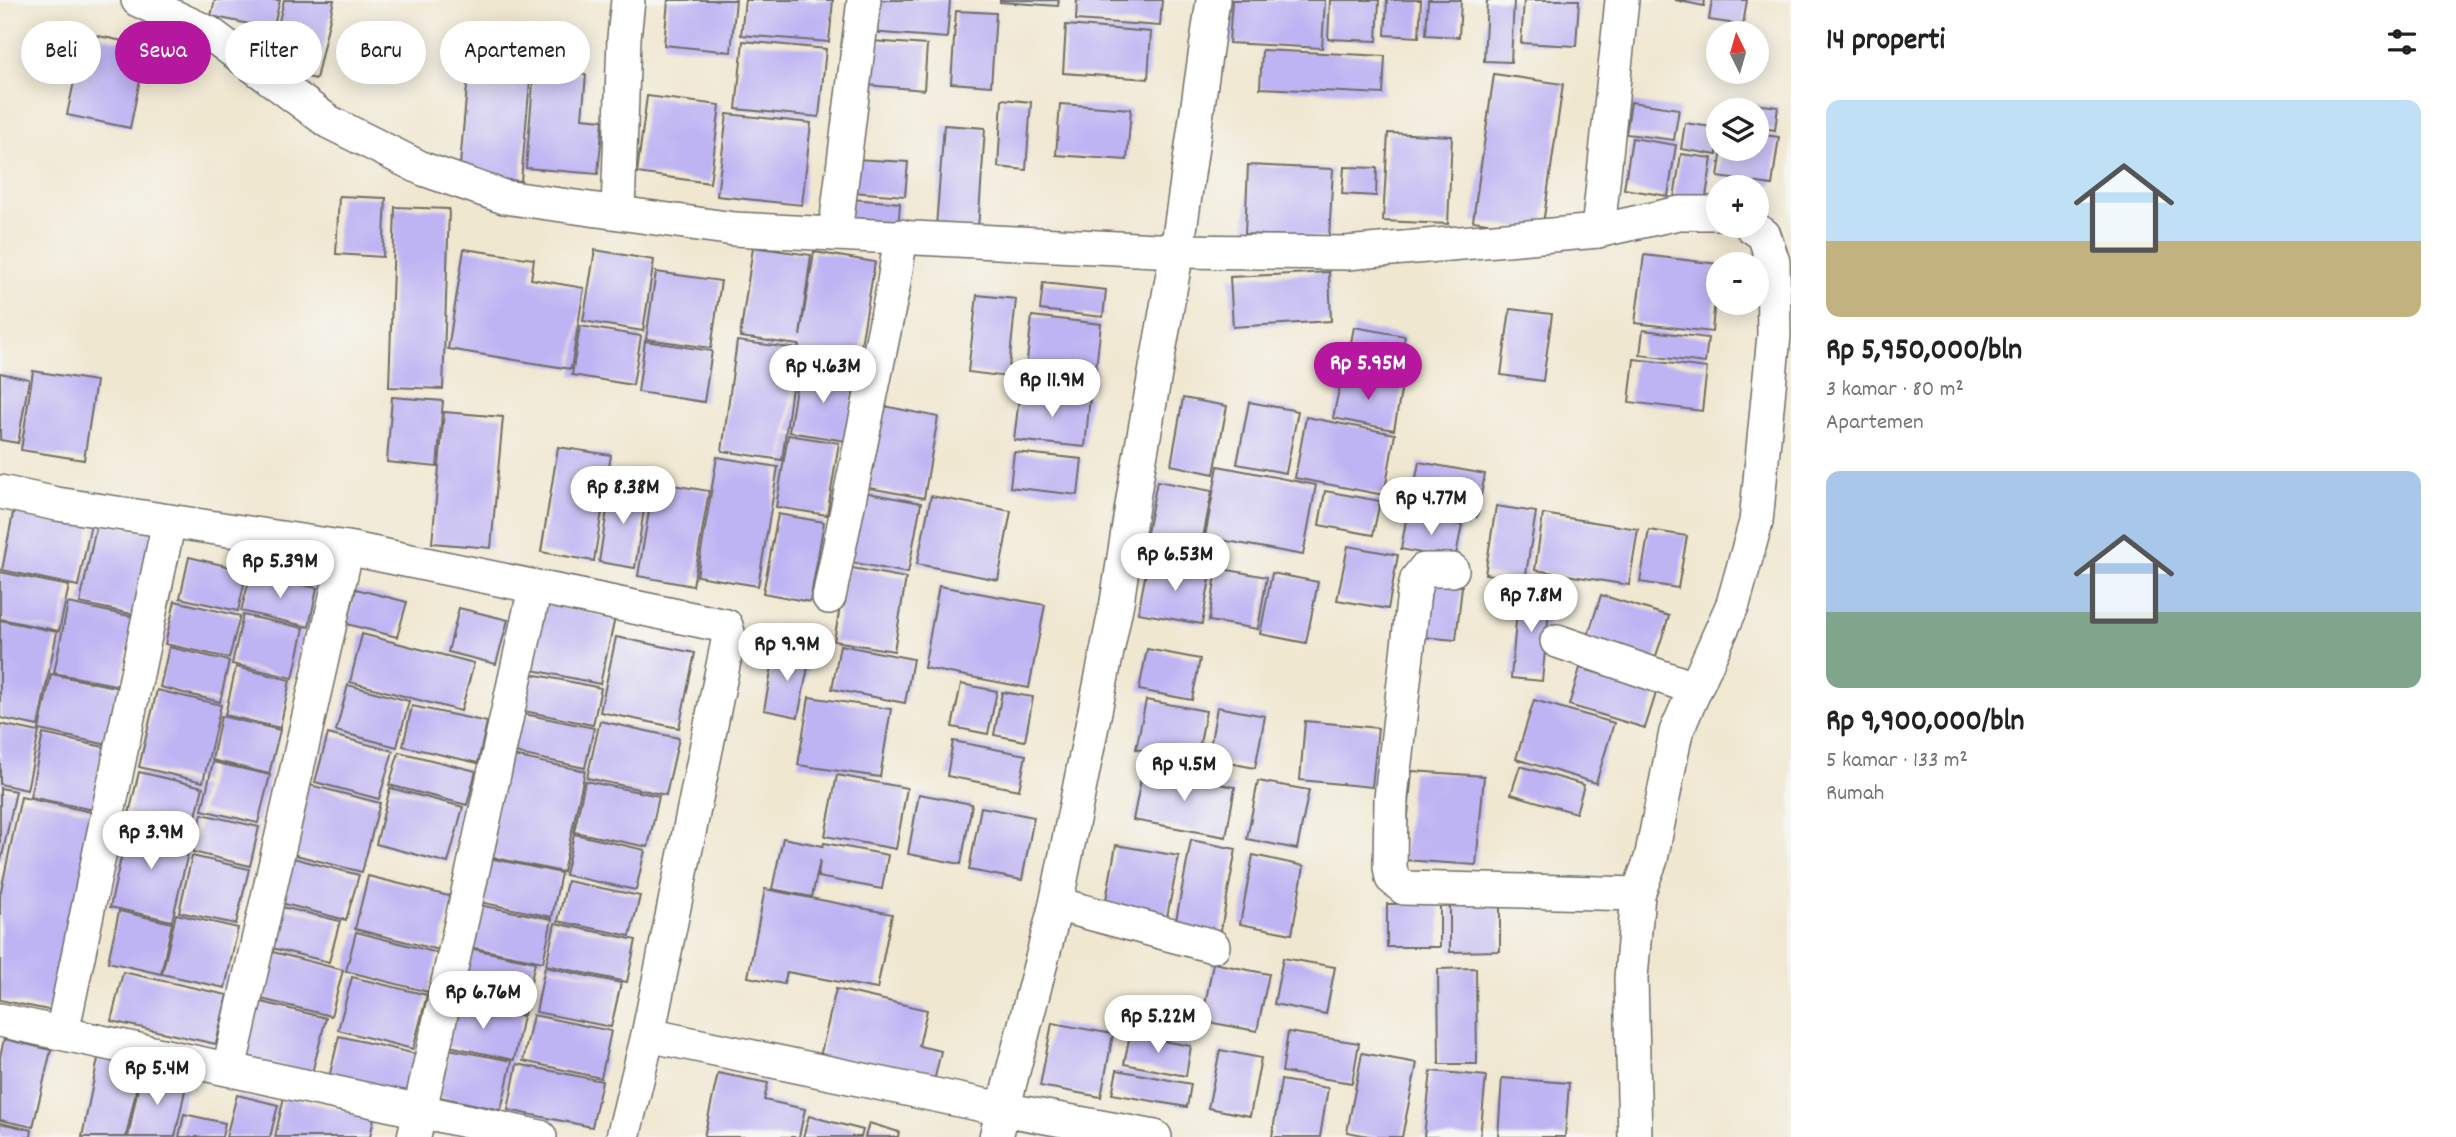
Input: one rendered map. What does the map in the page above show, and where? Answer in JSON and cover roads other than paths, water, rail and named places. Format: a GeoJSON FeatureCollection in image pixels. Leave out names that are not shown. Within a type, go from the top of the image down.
{"type":"FeatureCollection","features":[{"type":"Feature","properties":{"kind":"street"},"geometry":{"type":"LineString","coordinates":[[138,0],[209,33],[329,122],[423,170],[504,197],[734,229],[1177,251],[1346,253],[1598,231],[1679,214],[1706,214]]}},
{"type":"Feature","properties":{"kind":"street"},"geometry":{"type":"LineString","coordinates":[[618,211],[624,38],[628,0]]}},
{"type":"Feature","properties":{"kind":"street"},"geometry":{"type":"LineString","coordinates":[[835,234],[864,0]]}},
{"type":"Feature","properties":{"kind":"street"},"geometry":{"type":"LineString","coordinates":[[999,1123],[1056,904],[1117,602],[1177,251],[1213,0]]}},
{"type":"Feature","properties":{"kind":"street"},"geometry":{"type":"LineString","coordinates":[[1598,231],[1622,0]]}},
{"type":"Feature","properties":{"kind":"street"},"geometry":{"type":"LineString","coordinates":[[829,597],[845,531],[901,236]]}},
{"type":"Feature","properties":{"kind":"street"},"geometry":{"type":"LineString","coordinates":[[1635,1137],[1631,978],[1638,894],[1651,859],[1676,732],[1733,604],[1756,522],[1782,263],[1766,238]]}},
{"type":"Feature","properties":{"kind":"street"},"geometry":{"type":"LineString","coordinates":[[0,492],[57,504],[347,548],[534,588],[723,624],[729,632],[648,1035],[623,1137]]}},
{"type":"Feature","properties":{"kind":"street"},"geometry":{"type":"LineString","coordinates":[[62,1033],[169,521]]}},
{"type":"Feature","properties":{"kind":"street"},"geometry":{"type":"LineString","coordinates":[[229,1069],[347,548]]}},
{"type":"Feature","properties":{"kind":"street"},"geometry":{"type":"LineString","coordinates":[[1452,570],[1424,570],[1417,579],[1414,592],[1391,799],[1392,878],[1404,888],[1638,894]]}},
{"type":"Feature","properties":{"kind":"street"},"geometry":{"type":"LineString","coordinates":[[417,1124],[534,588]]}},
{"type":"Feature","properties":{"kind":"street"},"geometry":{"type":"LineString","coordinates":[[1558,641],[1694,688]]}},
{"type":"Feature","properties":{"kind":"street"},"geometry":{"type":"LineString","coordinates":[[1056,904],[1213,946]]}},
{"type":"Feature","properties":{"kind":"street"},"geometry":{"type":"LineString","coordinates":[[0,1020],[229,1069],[417,1124],[540,1137]]}},
{"type":"Feature","properties":{"kind":"street"},"geometry":{"type":"LineString","coordinates":[[648,1035],[999,1123],[1155,1137]]}}]}
